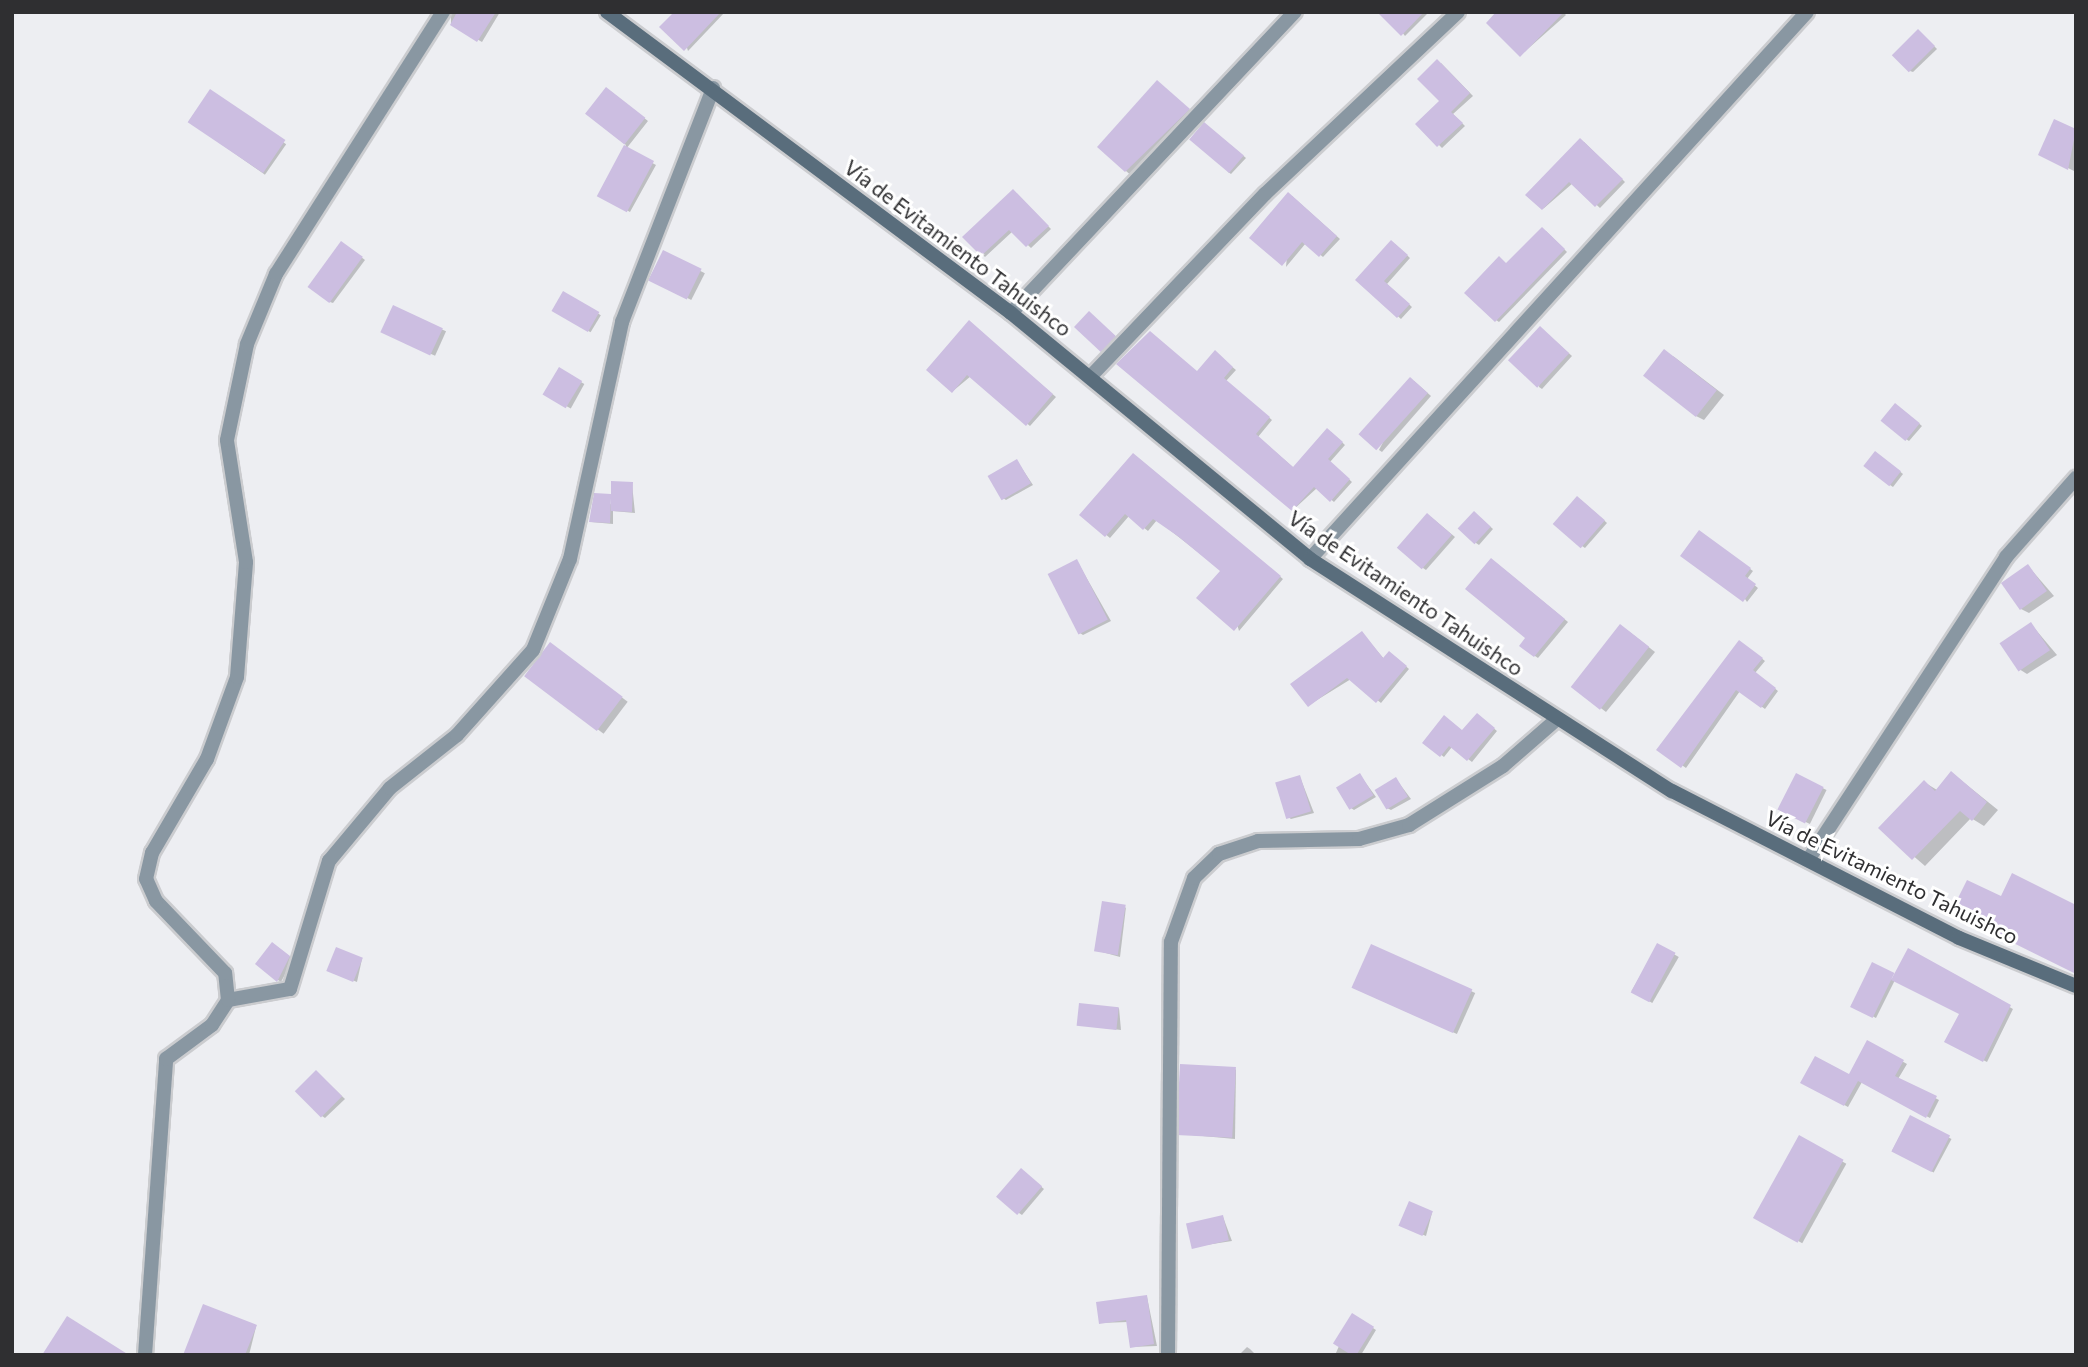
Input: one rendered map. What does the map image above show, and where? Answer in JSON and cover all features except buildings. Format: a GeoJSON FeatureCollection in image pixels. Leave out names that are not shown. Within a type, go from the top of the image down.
{"type":"FeatureCollection","features":[{"type":"Feature","properties":{"kind":"main road","name":"Vía de Evitamiento Tahuishco"},"geometry":{"type":"LineString","coordinates":[[607,12],[713,88],[1011,313],[1310,559],[1672,791],[1959,938],[2076,986]]}},
{"type":"Feature","properties":{"kind":"street"},"geometry":{"type":"LineString","coordinates":[[145,1355],[166,1059],[212,1025],[228,1000],[225,974],[156,901],[146,879],[152,853],[207,759],[237,677],[246,562],[227,440],[247,344],[276,274],[443,12]]}},
{"type":"Feature","properties":{"kind":"street"},"geometry":{"type":"LineString","coordinates":[[1011,313],[1295,12]]}},
{"type":"Feature","properties":{"kind":"street"},"geometry":{"type":"LineString","coordinates":[[1090,377],[1265,194],[1458,12]]}},
{"type":"Feature","properties":{"kind":"street"},"geometry":{"type":"LineString","coordinates":[[1310,559],[1807,12]]}},
{"type":"Feature","properties":{"kind":"street"},"geometry":{"type":"LineString","coordinates":[[228,1000],[290,989],[329,861],[390,789],[457,735],[533,650],[570,559],[622,323],[713,88]]}},
{"type":"Feature","properties":{"kind":"street"},"geometry":{"type":"LineString","coordinates":[[1808,860],[2007,557],[2076,478]]}},
{"type":"Feature","properties":{"kind":"street"},"geometry":{"type":"LineString","coordinates":[[1168,1355],[1171,942],[1194,878],[1219,854],[1258,841],[1359,839],[1409,825],[1483,780],[1557,719]]}}]}
